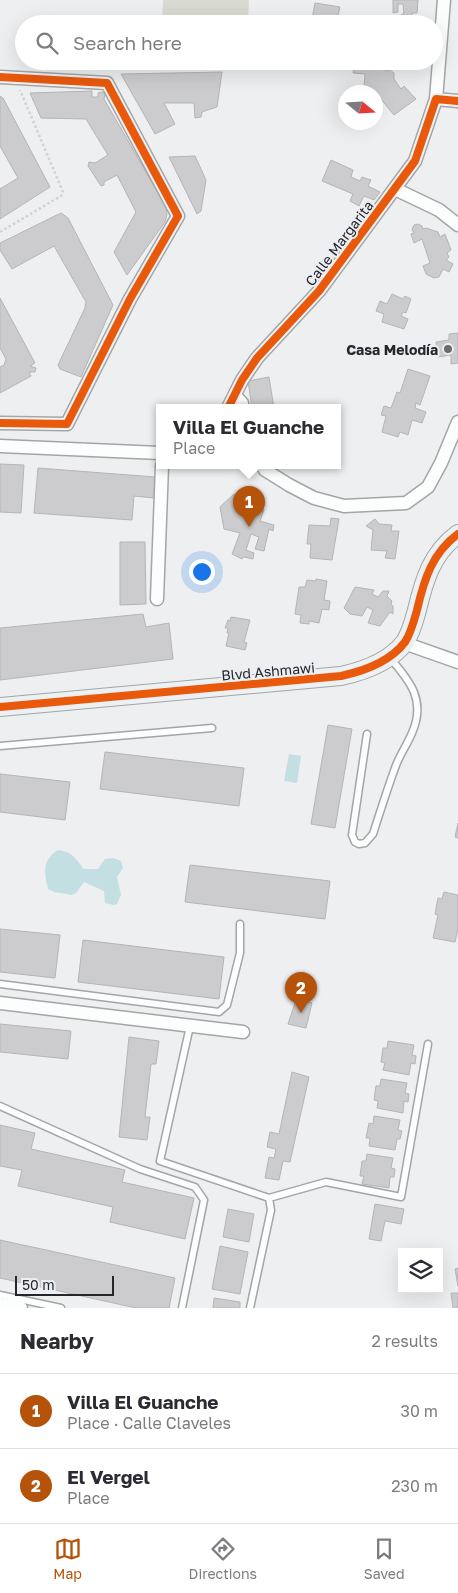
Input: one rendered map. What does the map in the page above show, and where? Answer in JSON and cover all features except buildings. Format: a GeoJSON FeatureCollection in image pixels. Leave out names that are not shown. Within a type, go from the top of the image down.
{"type":"FeatureCollection","features":[{"type":"Feature","properties":{"kind":"street","name":"Calle Margarita"},"geometry":{"type":"LineString","coordinates":[[443,15],[444,0]]}},
{"type":"Feature","properties":{"kind":"street","name":"Calle Margarita"},"geometry":{"type":"LineString","coordinates":[[230,404],[242,380],[257,358],[319,292],[415,161],[436,98],[438,70]]}},
{"type":"Feature","properties":{"kind":"street"},"geometry":{"type":"LineString","coordinates":[[0,76],[107,83],[178,216],[130,299],[67,424],[0,423]]}},
{"type":"Feature","properties":{"kind":"street"},"geometry":{"type":"LineString","coordinates":[[436,98],[458,100]]}},
{"type":"Feature","properties":{"kind":"street"},"geometry":{"type":"LineString","coordinates":[[395,189],[439,210],[458,225]]}},
{"type":"Feature","properties":{"kind":"street"},"geometry":{"type":"LineString","coordinates":[[235,396],[242,404]]}},
{"type":"Feature","properties":{"kind":"street"},"geometry":{"type":"LineString","coordinates":[[264,469],[314,498],[344,506],[406,504],[428,487],[441,464],[458,422]]}},
{"type":"Feature","properties":{"kind":"street"},"geometry":{"type":"LineString","coordinates":[[0,446],[156,453]]}},
{"type":"Feature","properties":{"kind":"street"},"geometry":{"type":"LineString","coordinates":[[157,599],[162,469]]}},
{"type":"Feature","properties":{"kind":"street","name":"Blvd Ashmawi"},"geometry":{"type":"LineString","coordinates":[[0,707],[341,676],[370,667],[389,657],[404,643],[413,624],[427,572],[442,548],[458,534]]}},
{"type":"Feature","properties":{"kind":"street"},"geometry":{"type":"LineString","coordinates":[[404,643],[458,662]]}},
{"type":"Feature","properties":{"kind":"street"},"geometry":{"type":"LineString","coordinates":[[0,1003],[243,1032]]}},
{"type":"Feature","properties":{"kind":"street"},"geometry":{"type":"LineString","coordinates":[[0,1304],[21,1308]]}},
{"type":"Feature","properties":{"kind":"lane"},"geometry":{"type":"LineString","coordinates":[[367,734],[352,835],[355,842],[359,844],[365,843],[373,834],[395,766],[412,733],[418,710],[416,695],[407,677],[389,657]]}},
{"type":"Feature","properties":{"kind":"lane"},"geometry":{"type":"LineString","coordinates":[[0,746],[212,728]]}},
{"type":"Feature","properties":{"kind":"lane"},"geometry":{"type":"LineString","coordinates":[[0,984],[219,1012],[227,1005],[240,953],[240,924]]}},
{"type":"Feature","properties":{"kind":"lane"},"geometry":{"type":"LineString","coordinates":[[190,1026],[160,1161],[269,1198],[326,1182],[401,1197],[428,1044]]}},
{"type":"Feature","properties":{"kind":"lane"},"geometry":{"type":"LineString","coordinates":[[0,1106],[140,1169],[195,1187],[204,1200],[182,1308]]}},
{"type":"Feature","properties":{"kind":"lane"},"geometry":{"type":"LineString","coordinates":[[250,1308],[271,1210],[269,1198]]}},
{"type":"Feature","properties":{"kind":"lane"},"geometry":{"type":"LineString","coordinates":[[0,1295],[61,1308]]}},
{"type":"Feature","properties":{"kind":"path"},"geometry":{"type":"LineString","coordinates":[[0,232],[61,196],[63,192],[14,77]]}},
{"type":"Feature","properties":{"kind":"shaded area"},"geometry":{"type":"Polygon","coordinates":[[[163,0],[249,0],[248,15],[162,15],[163,0]]]}},
{"type":"Feature","properties":{"kind":"water"},"geometry":{"type":"Polygon","coordinates":[[[289,754],[301,756],[297,783],[284,781],[289,754]]]}},
{"type":"Feature","properties":{"kind":"water"},"geometry":{"type":"Polygon","coordinates":[[[58,850],[71,854],[84,869],[98,869],[105,859],[113,858],[121,861],[123,868],[117,877],[121,895],[117,904],[105,903],[104,891],[84,882],[76,893],[72,895],[48,889],[46,877],[47,862],[58,850]]]}},
{"type":"Feature","properties":{"kind":"cycle path"},"geometry":{"type":"LineString","coordinates":[[0,77],[107,83],[178,216],[130,299],[67,424],[0,423]]}},
{"type":"Feature","properties":{"kind":"cycle path"},"geometry":{"type":"LineString","coordinates":[[230,404],[242,380],[257,358],[319,291],[415,161],[436,99],[458,101]]}},
{"type":"Feature","properties":{"kind":"cycle path"},"geometry":{"type":"LineString","coordinates":[[0,707],[341,676],[376,665],[392,655],[405,642],[412,627],[430,568],[435,558],[449,541],[458,534]]}},
{"type":"Feature","properties":{"kind":"place","name":"Casa Melodía"},"geometry":{"type":"Point","coordinates":[448,349]}},
{"type":"Feature","properties":{"kind":"place","name":"Villa El Guanche"},"geometry":{"type":"Point","coordinates":[249,527]}},
{"type":"Feature","properties":{"kind":"place","name":"El Vergel"},"geometry":{"type":"Point","coordinates":[301,1013]}}]}
